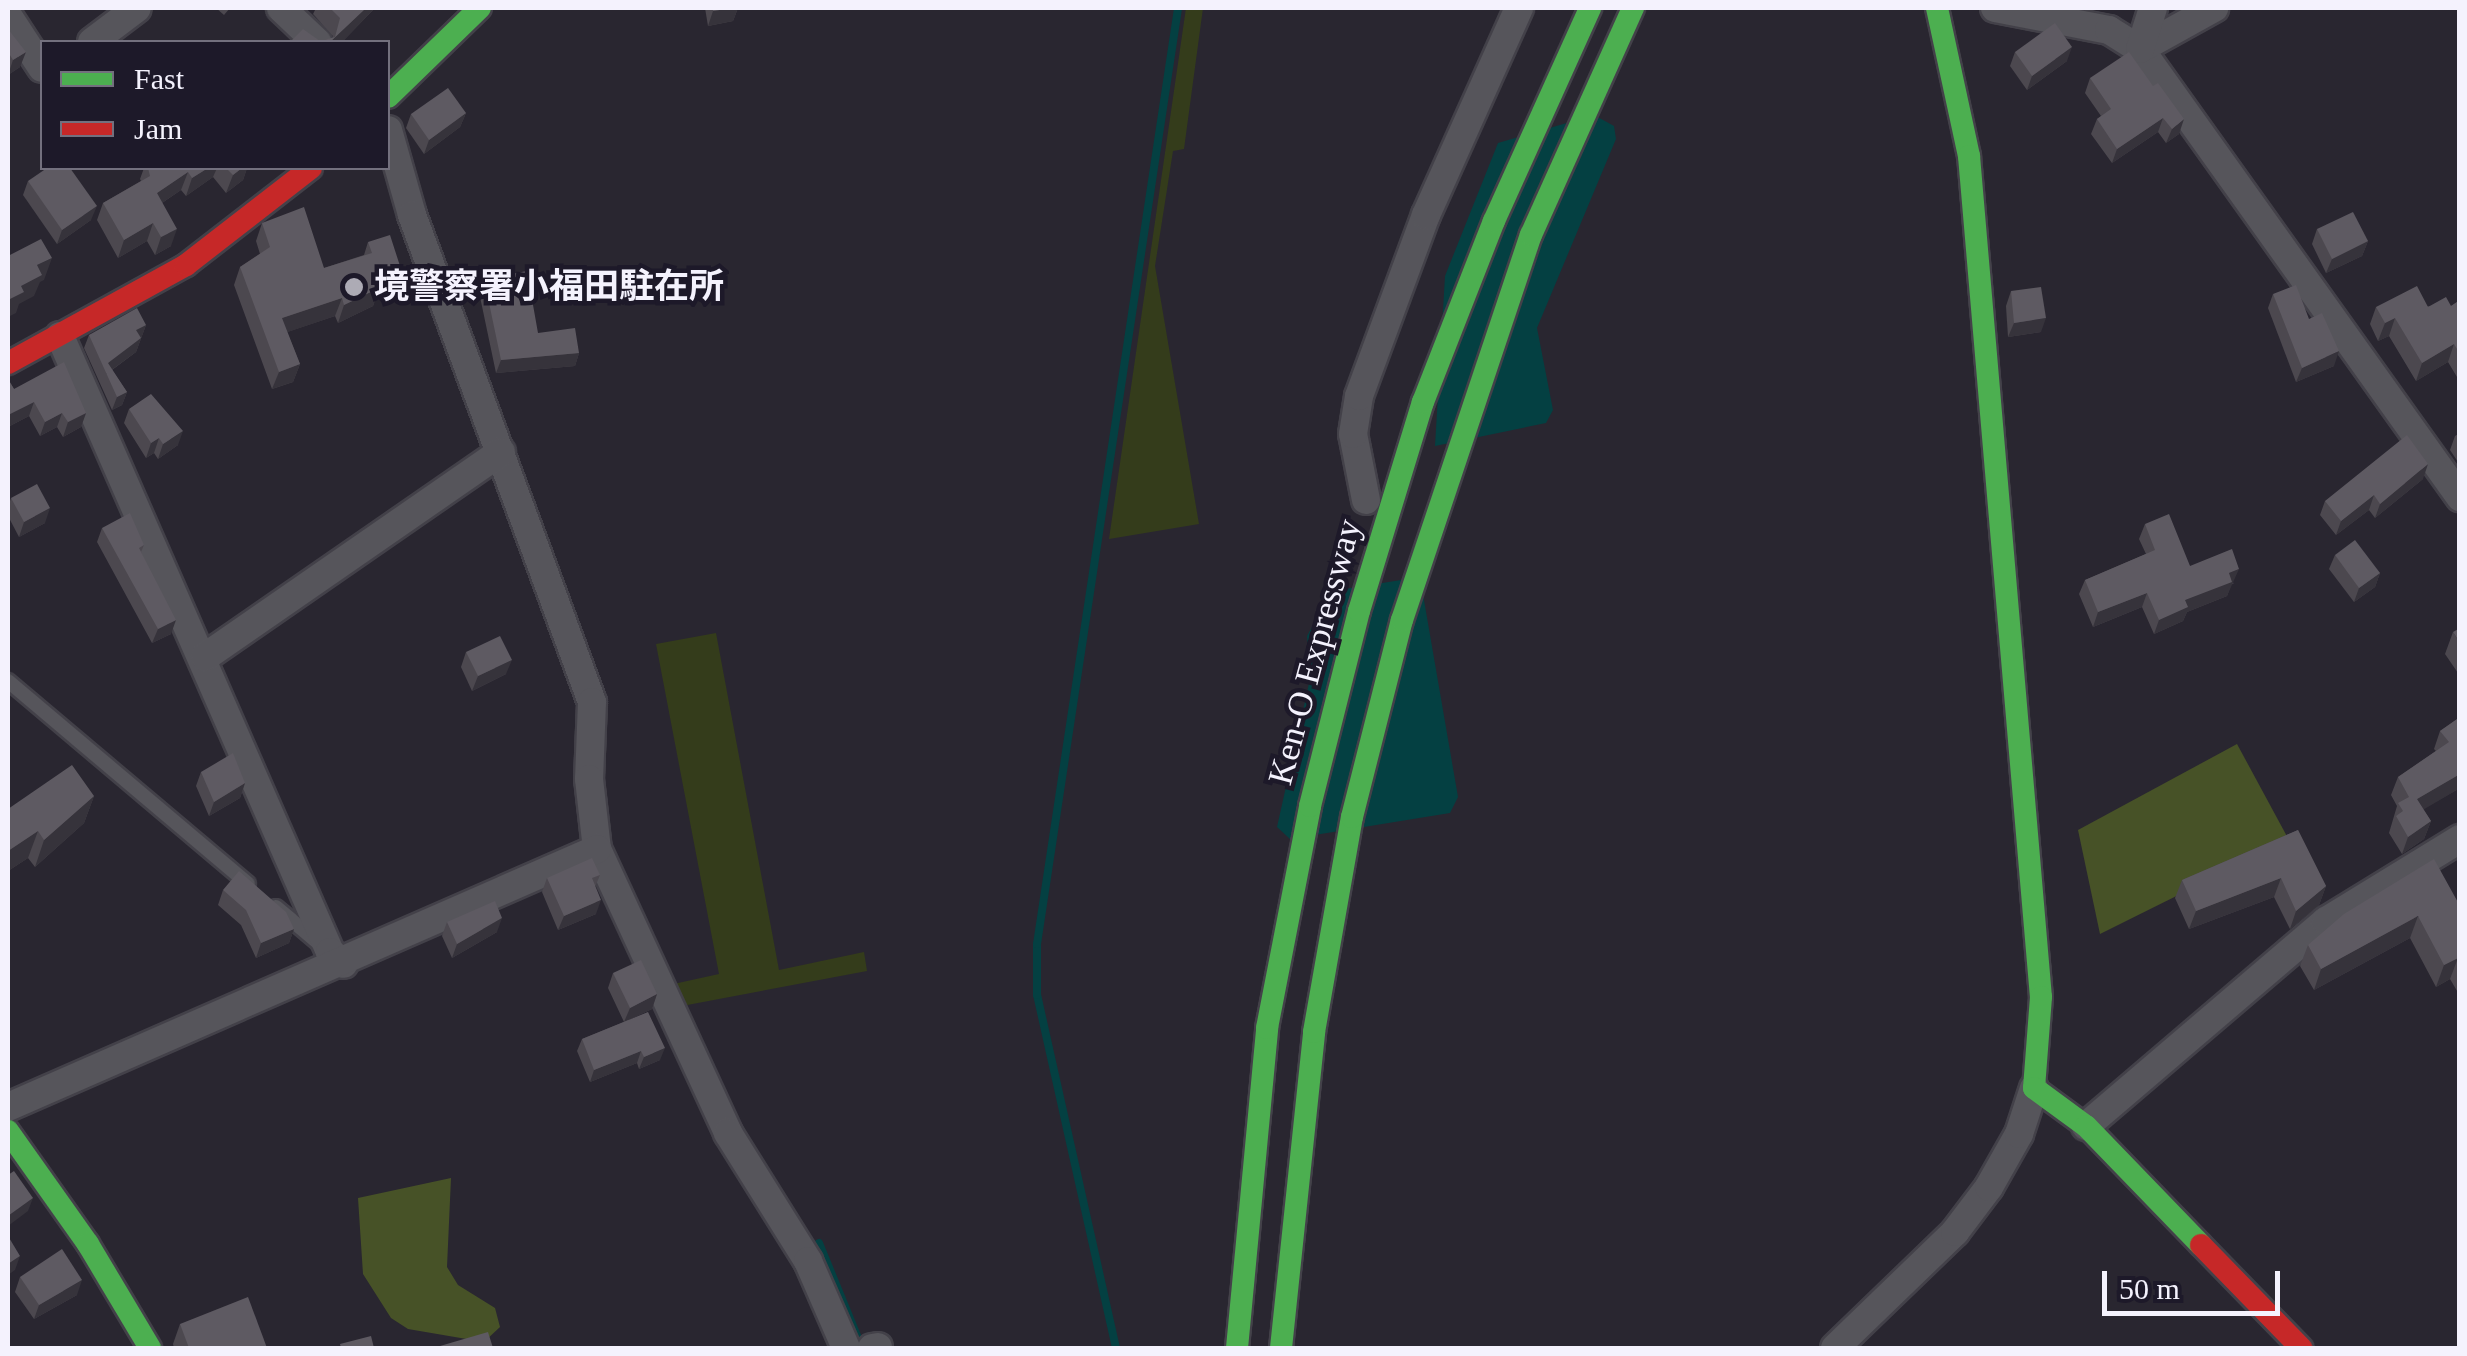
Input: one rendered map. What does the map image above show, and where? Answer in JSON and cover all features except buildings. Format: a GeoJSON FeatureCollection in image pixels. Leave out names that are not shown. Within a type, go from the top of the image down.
{"type":"FeatureCollection","features":[{"type":"Feature","properties":{"kind":"main road"},"geometry":{"type":"LineString","coordinates":[[390,95],[480,8]]}},
{"type":"Feature","properties":{"kind":"main road","name":"Ken-O Expressway"},"geometry":{"type":"LineString","coordinates":[[1237,1348],[1267,1028],[1310,806],[1359,611],[1423,402],[1494,221],[1590,8]]}},
{"type":"Feature","properties":{"kind":"main road"},"geometry":{"type":"LineString","coordinates":[[1281,1348],[1314,1032],[1352,817],[1402,620],[1531,235],[1632,8]]}},
{"type":"Feature","properties":{"kind":"main road"},"geometry":{"type":"LineString","coordinates":[[1937,8],[1968,156],[2041,997],[2034,1088],[2086,1126],[2301,1348]]}},
{"type":"Feature","properties":{"kind":"main road"},"geometry":{"type":"LineString","coordinates":[[8,362],[186,265],[262,212],[309,170]]}},
{"type":"Feature","properties":{"kind":"main road"},"geometry":{"type":"LineString","coordinates":[[8,1131],[88,1244],[150,1348]]}},
{"type":"Feature","properties":{"kind":"street"},"geometry":{"type":"LineString","coordinates":[[95,40],[137,8]]}},
{"type":"Feature","properties":{"kind":"street"},"geometry":{"type":"LineString","coordinates":[[281,8],[316,40]]}},
{"type":"Feature","properties":{"kind":"street"},"geometry":{"type":"LineString","coordinates":[[1366,500],[1353,434],[1359,396],[1426,215],[1518,8]]}},
{"type":"Feature","properties":{"kind":"street"},"geometry":{"type":"LineString","coordinates":[[1995,8],[2108,30],[2140,49],[2460,497]]}},
{"type":"Feature","properties":{"kind":"street"},"geometry":{"type":"LineString","coordinates":[[2140,49],[2153,8]]}},
{"type":"Feature","properties":{"kind":"street"},"geometry":{"type":"LineString","coordinates":[[2140,49],[2214,8]]}},
{"type":"Feature","properties":{"kind":"street"},"geometry":{"type":"LineString","coordinates":[[8,16],[40,65]]}},
{"type":"Feature","properties":{"kind":"street"},"geometry":{"type":"LineString","coordinates":[[390,137],[412,215],[592,702],[588,779],[597,850],[728,1133],[808,1261],[846,1348]]}},
{"type":"Feature","properties":{"kind":"street"},"geometry":{"type":"LineString","coordinates":[[60,336],[337,958]]}},
{"type":"Feature","properties":{"kind":"street"},"geometry":{"type":"LineString","coordinates":[[206,657],[501,452]]}},
{"type":"Feature","properties":{"kind":"street"},"geometry":{"type":"LineString","coordinates":[[2086,1126],[2326,921],[2460,839]]}},
{"type":"Feature","properties":{"kind":"street"},"geometry":{"type":"LineString","coordinates":[[8,1108],[337,958],[597,850]]}},
{"type":"Feature","properties":{"kind":"street"},"geometry":{"type":"LineString","coordinates":[[1835,1348],[1954,1232],[1989,1188],[2019,1134],[2034,1088]]}},
{"type":"Feature","properties":{"kind":"lane"},"geometry":{"type":"LineString","coordinates":[[8,682],[337,958]]}},
{"type":"Feature","properties":{"kind":"shaded area"},"geometry":{"type":"Polygon","coordinates":[[[1186,8],[1203,8],[1184,149],[1173,151],[1155,266],[1199,524],[1109,539],[1186,8]]]}},
{"type":"Feature","properties":{"kind":"shaded area"},"geometry":{"type":"Polygon","coordinates":[[[1594,115],[1614,126],[1616,139],[1537,328],[1553,410],[1546,423],[1435,446],[1445,276],[1498,143],[1594,115]]]}},
{"type":"Feature","properties":{"kind":"shaded area"},"geometry":{"type":"Polygon","coordinates":[[[1420,577],[1458,797],[1450,813],[1290,839],[1277,827],[1310,679],[1307,636],[1332,591],[1420,577]]]}},
{"type":"Feature","properties":{"kind":"shaded area"},"geometry":{"type":"Polygon","coordinates":[[[716,633],[779,970],[864,952],[867,971],[682,1006],[669,985],[719,974],[656,644],[716,633]]]}},
{"type":"Feature","properties":{"kind":"shaded area"},"geometry":{"type":"Polygon","coordinates":[[[2237,744],[2289,840],[2100,934],[2078,830],[2237,744]]]}},
{"type":"Feature","properties":{"kind":"shaded area"},"geometry":{"type":"Polygon","coordinates":[[[451,1178],[447,1267],[458,1285],[495,1308],[500,1327],[484,1342],[408,1329],[391,1318],[363,1274],[358,1198],[451,1178]]]}},
{"type":"Feature","properties":{"kind":"waterway"},"geometry":{"type":"LineString","coordinates":[[1116,1348],[1037,995],[1037,944],[1178,8]]}},
{"type":"Feature","properties":{"kind":"waterway"},"geometry":{"type":"LineString","coordinates":[[819,1243],[862,1348]]}},
{"type":"Feature","properties":{"kind":"traffic: fast"},"geometry":{"type":"LineString","coordinates":[[390,95],[480,8]]}},
{"type":"Feature","properties":{"kind":"traffic: fast"},"geometry":{"type":"LineString","coordinates":[[1237,1348],[1267,1028],[1310,806],[1359,611],[1423,402],[1494,221],[1590,8]]}},
{"type":"Feature","properties":{"kind":"traffic: fast"},"geometry":{"type":"LineString","coordinates":[[1281,1348],[1314,1032],[1352,817],[1402,620],[1531,235],[1633,8]]}},
{"type":"Feature","properties":{"kind":"traffic: fast"},"geometry":{"type":"LineString","coordinates":[[1937,8],[1969,156],[2041,997],[2034,1088],[2086,1126],[2201,1245]]}},
{"type":"Feature","properties":{"kind":"traffic: fast"},"geometry":{"type":"LineString","coordinates":[[8,1131],[88,1244],[150,1348]]}},
{"type":"Feature","properties":{"kind":"traffic: jam"},"geometry":{"type":"LineString","coordinates":[[8,363],[186,265],[308,170]]}},
{"type":"Feature","properties":{"kind":"traffic: jam"},"geometry":{"type":"LineString","coordinates":[[2201,1245],[2301,1348]]}},
{"type":"Feature","properties":{"kind":"place","name":"境警察署小福田駐在所"},"geometry":{"type":"Point","coordinates":[354,287]}}]}
